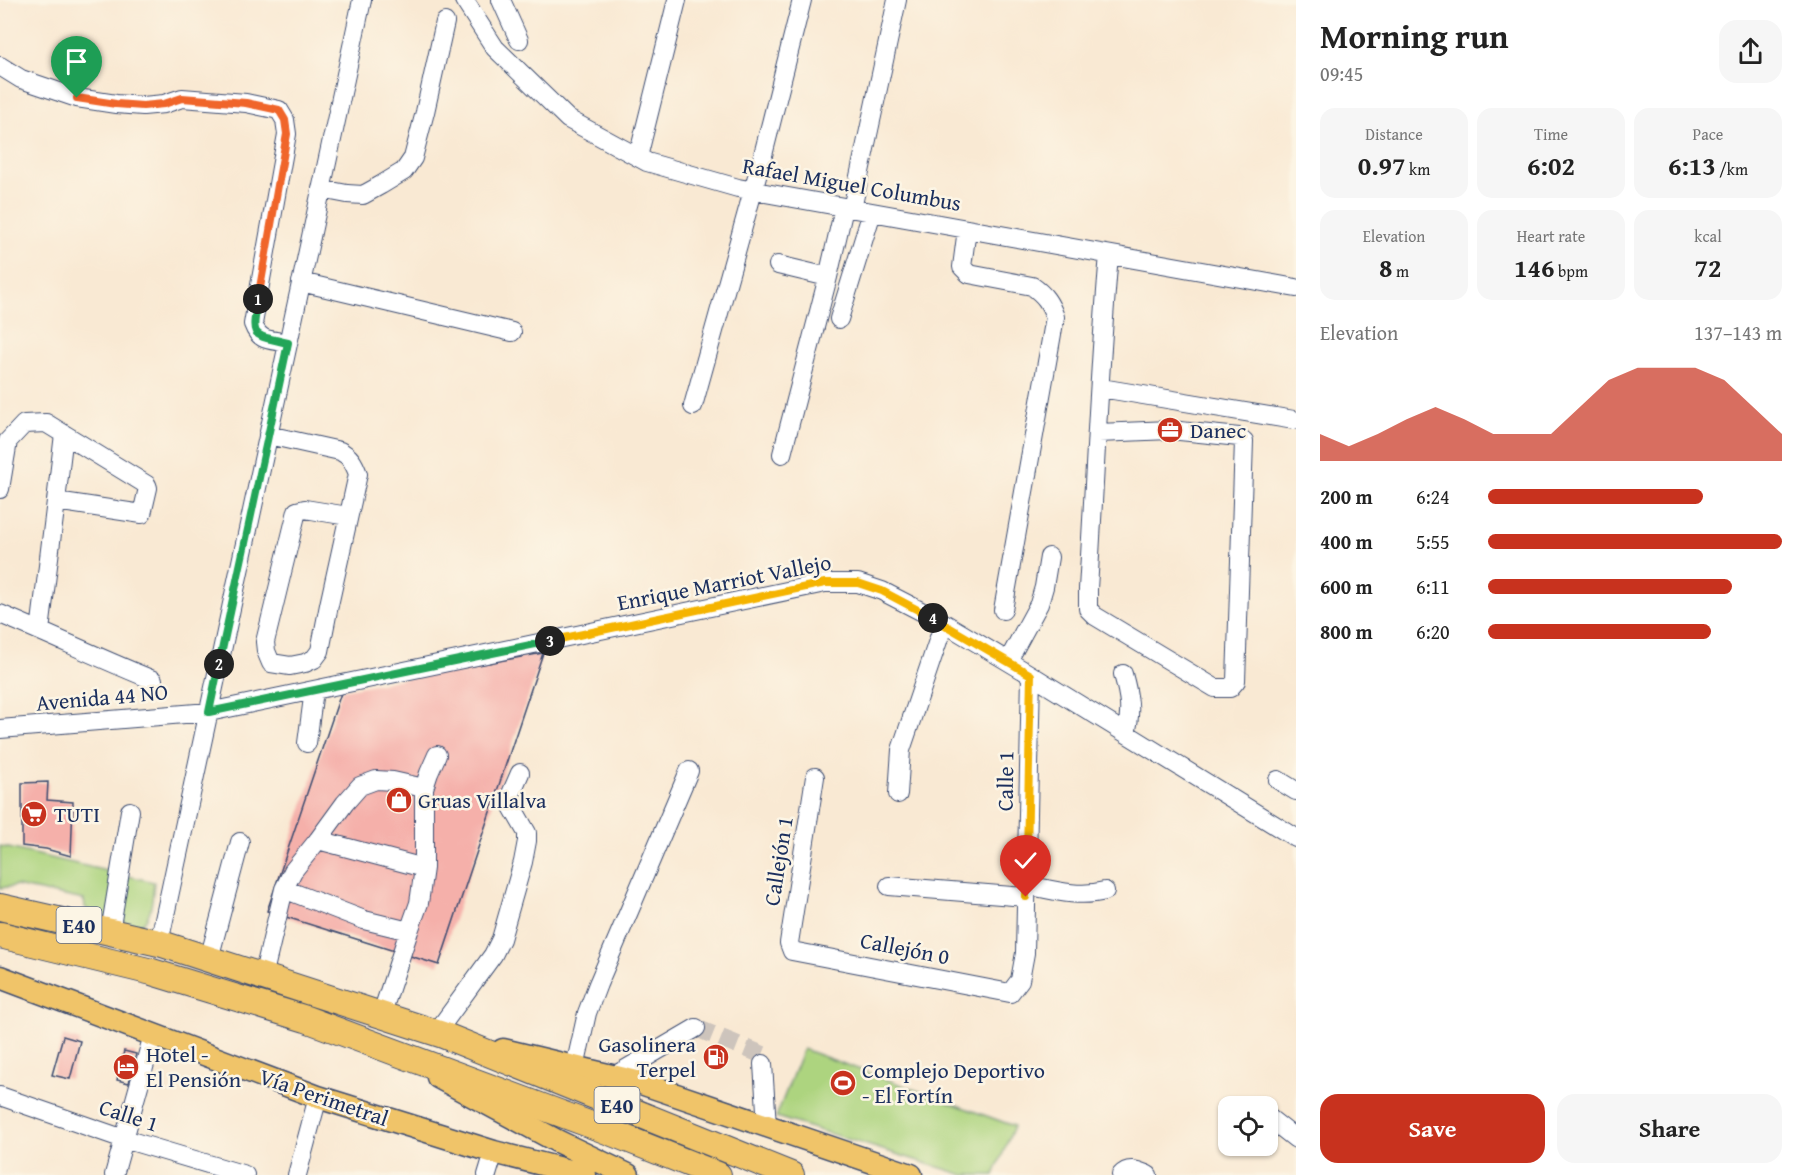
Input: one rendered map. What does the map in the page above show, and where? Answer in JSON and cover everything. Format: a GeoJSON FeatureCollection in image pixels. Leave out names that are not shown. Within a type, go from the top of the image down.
{"type":"FeatureCollection","features":[{"type":"Feature","properties":{"kind":"highway","name":"E40"},"geometry":{"type":"LineString","coordinates":[[0,907],[159,942],[440,1034],[791,1175]]}},
{"type":"Feature","properties":{"kind":"highway","name":"E40"},"geometry":{"type":"LineString","coordinates":[[0,935],[152,972],[306,1020],[602,1129],[718,1175]]}},
{"type":"Feature","properties":{"kind":"highway"},"geometry":{"type":"LineString","coordinates":[[0,945],[50,947]]}},
{"type":"Feature","properties":{"kind":"main road","name":"Vía Perimetral"},"geometry":{"type":"LineString","coordinates":[[0,977],[318,1097],[494,1152],[585,1175]]}},
{"type":"Feature","properties":{"kind":"main road"},"geometry":{"type":"LineString","coordinates":[[440,1034],[641,1083],[911,1175]]}},
{"type":"Feature","properties":{"kind":"main road"},"geometry":{"type":"LineString","coordinates":[[378,1046],[557,1141],[628,1175]]}},
{"type":"Feature","properties":{"kind":"street"},"geometry":{"type":"LineString","coordinates":[[159,942],[362,0]]}},
{"type":"Feature","properties":{"kind":"street","name":"Rafael Miguel Columbus"},"geometry":{"type":"LineString","coordinates":[[464,0],[495,48],[568,119],[648,162],[738,189],[1296,288]]}},
{"type":"Feature","properties":{"kind":"street"},"geometry":{"type":"LineString","coordinates":[[501,0],[519,40]]}},
{"type":"Feature","properties":{"kind":"street"},"geometry":{"type":"LineString","coordinates":[[638,157],[677,0]]}},
{"type":"Feature","properties":{"kind":"street"},"geometry":{"type":"LineString","coordinates":[[693,406],[753,191],[802,0]]}},
{"type":"Feature","properties":{"kind":"street"},"geometry":{"type":"LineString","coordinates":[[782,454],[848,208],[897,0]]}},
{"type":"Feature","properties":{"kind":"street"},"geometry":{"type":"LineString","coordinates":[[321,189],[363,195],[404,171],[413,158],[446,22]]}},
{"type":"Feature","properties":{"kind":"street"},"geometry":{"type":"LineString","coordinates":[[0,66],[21,79],[77,98],[143,106],[164,104],[182,98],[246,103],[279,110],[285,120],[287,134],[254,324],[256,333],[261,338],[288,343]]}},
{"type":"Feature","properties":{"kind":"street"},"geometry":{"type":"LineString","coordinates":[[839,319],[872,213]]}},
{"type":"Feature","properties":{"kind":"street"},"geometry":{"type":"LineString","coordinates":[[967,229],[962,267],[969,274],[1032,286],[1049,302],[1055,317],[1004,610]]}},
{"type":"Feature","properties":{"kind":"street"},"geometry":{"type":"LineString","coordinates":[[1098,433],[1170,430],[1239,437],[1244,441],[1236,681],[1230,688],[1215,688],[1095,616],[1088,609],[1088,589],[1098,433],[1101,388],[1102,332],[1109,255]]}},
{"type":"Feature","properties":{"kind":"street"},"geometry":{"type":"LineString","coordinates":[[778,265],[828,277]]}},
{"type":"Feature","properties":{"kind":"street"},"geometry":{"type":"LineString","coordinates":[[301,282],[512,332]]}},
{"type":"Feature","properties":{"kind":"street"},"geometry":{"type":"LineString","coordinates":[[1101,388],[1294,420]]}},
{"type":"Feature","properties":{"kind":"street"},"geometry":{"type":"LineString","coordinates":[[0,489],[8,441],[24,424],[46,423],[144,482],[148,488],[142,514],[56,501]]}},
{"type":"Feature","properties":{"kind":"street"},"geometry":{"type":"LineString","coordinates":[[40,631],[64,434]]}},
{"type":"Feature","properties":{"kind":"street"},"geometry":{"type":"LineString","coordinates":[[268,435],[340,451],[348,455],[358,474],[320,651],[314,659],[305,663],[290,666],[271,663],[265,642],[297,511],[305,509],[348,516]]}},
{"type":"Feature","properties":{"kind":"street"},"geometry":{"type":"LineString","coordinates":[[1008,661],[1039,604],[1049,557]]}},
{"type":"Feature","properties":{"kind":"street","name":"Enrique Marriot Vallejo"},"geometry":{"type":"LineString","coordinates":[[209,712],[825,583],[858,583],[882,591],[944,623],[1296,838]]}},
{"type":"Feature","properties":{"kind":"street"},"geometry":{"type":"LineString","coordinates":[[0,614],[153,680]]}},
{"type":"Feature","properties":{"kind":"street"},"geometry":{"type":"LineString","coordinates":[[897,794],[901,750],[944,623]]}},
{"type":"Feature","properties":{"kind":"street"},"geometry":{"type":"LineString","coordinates":[[1123,674],[1130,717],[1126,733]]}},
{"type":"Feature","properties":{"kind":"street","name":"Calle 1"},"geometry":{"type":"LineString","coordinates":[[1010,993],[1020,980],[1025,954],[1031,675]]}},
{"type":"Feature","properties":{"kind":"street"},"geometry":{"type":"LineString","coordinates":[[307,743],[314,690]]}},
{"type":"Feature","properties":{"kind":"street","name":"Avenida 44 NO"},"geometry":{"type":"LineString","coordinates":[[0,729],[209,712]]}},
{"type":"Feature","properties":{"kind":"street"},"geometry":{"type":"LineString","coordinates":[[381,1016],[418,903],[424,868],[424,788],[437,755]]}},
{"type":"Feature","properties":{"kind":"street"},"geometry":{"type":"LineString","coordinates":[[575,1067],[587,1013],[598,984],[689,771]]}},
{"type":"Feature","properties":{"kind":"street"},"geometry":{"type":"LineString","coordinates":[[440,1034],[493,955],[501,939],[527,841],[527,833],[512,805],[510,796],[520,773]]}},
{"type":"Feature","properties":{"kind":"street","name":"Callejón 1"},"geometry":{"type":"LineString","coordinates":[[792,951],[789,943],[815,777]]}},
{"type":"Feature","properties":{"kind":"street"},"geometry":{"type":"LineString","coordinates":[[263,977],[284,889],[293,871],[360,786],[376,780],[393,781],[424,788]]}},
{"type":"Feature","properties":{"kind":"street"},"geometry":{"type":"LineString","coordinates":[[1278,780],[1296,791]]}},
{"type":"Feature","properties":{"kind":"street"},"geometry":{"type":"LineString","coordinates":[[110,932],[130,811]]}},
{"type":"Feature","properties":{"kind":"street"},"geometry":{"type":"LineString","coordinates":[[318,840],[424,868]]}},
{"type":"Feature","properties":{"kind":"street"},"geometry":{"type":"LineString","coordinates":[[209,959],[240,842]]}},
{"type":"Feature","properties":{"kind":"street"},"geometry":{"type":"LineString","coordinates":[[889,886],[1077,894],[1105,891]]}},
{"type":"Feature","properties":{"kind":"street"},"geometry":{"type":"LineString","coordinates":[[284,889],[364,920],[409,931]]}},
{"type":"Feature","properties":{"kind":"street","name":"Callejón 0"},"geometry":{"type":"LineString","coordinates":[[792,951],[1010,993]]}},
{"type":"Feature","properties":{"kind":"street"},"geometry":{"type":"LineString","coordinates":[[614,1076],[696,1028]]}},
{"type":"Feature","properties":{"kind":"street"},"geometry":{"type":"LineString","coordinates":[[114,1175],[153,1035]]}},
{"type":"Feature","properties":{"kind":"street"},"geometry":{"type":"LineString","coordinates":[[764,1064],[767,1126]]}},
{"type":"Feature","properties":{"kind":"street","name":"Calle 1"},"geometry":{"type":"LineString","coordinates":[[0,1096],[124,1139],[245,1175]]}},
{"type":"Feature","properties":{"kind":"street"},"geometry":{"type":"LineString","coordinates":[[297,1175],[318,1097]]}},
{"type":"Feature","properties":{"kind":"street"},"geometry":{"type":"LineString","coordinates":[[1278,1125],[1296,1139]]}},
{"type":"Feature","properties":{"kind":"street"},"geometry":{"type":"LineString","coordinates":[[487,1175],[494,1152]]}},
{"type":"Feature","properties":{"kind":"street"},"geometry":{"type":"LineString","coordinates":[[1121,1175],[1133,1169],[1148,1175]]}},
{"type":"Feature","properties":{"kind":"green space"},"geometry":{"type":"Polygon","coordinates":[[[0,846],[154,882],[149,914],[137,926],[92,913],[85,907],[84,900],[16,886],[0,888],[0,846]]]}},
{"type":"Feature","properties":{"kind":"green space","name":"Complejo Deportivo - El Fortín"},"geometry":{"type":"Polygon","coordinates":[[[803,1049],[1014,1126],[994,1175],[964,1175],[776,1117],[803,1049]]]}},
{"type":"Feature","properties":{"kind":"building","name":"Gruas Villalva"},"geometry":{"type":"Polygon","coordinates":[[[543,653],[439,965],[267,911],[342,690],[543,653]]]}},
{"type":"Feature","properties":{"kind":"building"},"geometry":{"type":"Polygon","coordinates":[[[48,782],[47,800],[73,802],[71,856],[46,849],[22,846],[22,783],[48,782]]]}},
{"type":"Feature","properties":{"kind":"building"},"geometry":{"type":"Polygon","coordinates":[[[63,1036],[80,1041],[70,1079],[52,1075],[63,1036]]]}},
{"type":"Feature","properties":{"kind":"building","name":"Hotel - El Pensión"},"geometry":{"type":"Polygon","coordinates":[[[124,1051],[136,1054],[129,1083],[117,1080],[124,1051]]]}},
{"type":"Feature","properties":{"kind":"tunnel"},"geometry":{"type":"LineString","coordinates":[[696,1028],[763,1055],[763,1064]]}},
{"type":"Feature","properties":{"kind":"place","name":"Danec"},"geometry":{"type":"Point","coordinates":[1170,430]}},
{"type":"Feature","properties":{"kind":"place","name":"Gruas Villalva"},"geometry":{"type":"Point","coordinates":[399,800]}},
{"type":"Feature","properties":{"kind":"place","name":"TUTI"},"geometry":{"type":"Point","coordinates":[34,814]}},
{"type":"Feature","properties":{"kind":"place","name":"Gasolinera Terpel"},"geometry":{"type":"Point","coordinates":[716,1057]}},
{"type":"Feature","properties":{"kind":"place","name":"Hotel - El Pensión"},"geometry":{"type":"Point","coordinates":[126,1067]}},
{"type":"Feature","properties":{"kind":"place","name":"Complejo Deportivo - El Fortín"},"geometry":{"type":"Point","coordinates":[843,1083]}},
{"type":"Feature","properties":{"kind":"route"},"geometry":{"type":"LineString","coordinates":[[77,98],[143,106],[164,104],[182,98],[246,103],[279,110],[285,120],[287,134],[254,324],[256,333],[261,338],[288,343],[209,712],[825,583],[858,583],[882,591],[944,623],[1031,675],[1026,897]]}}]}
